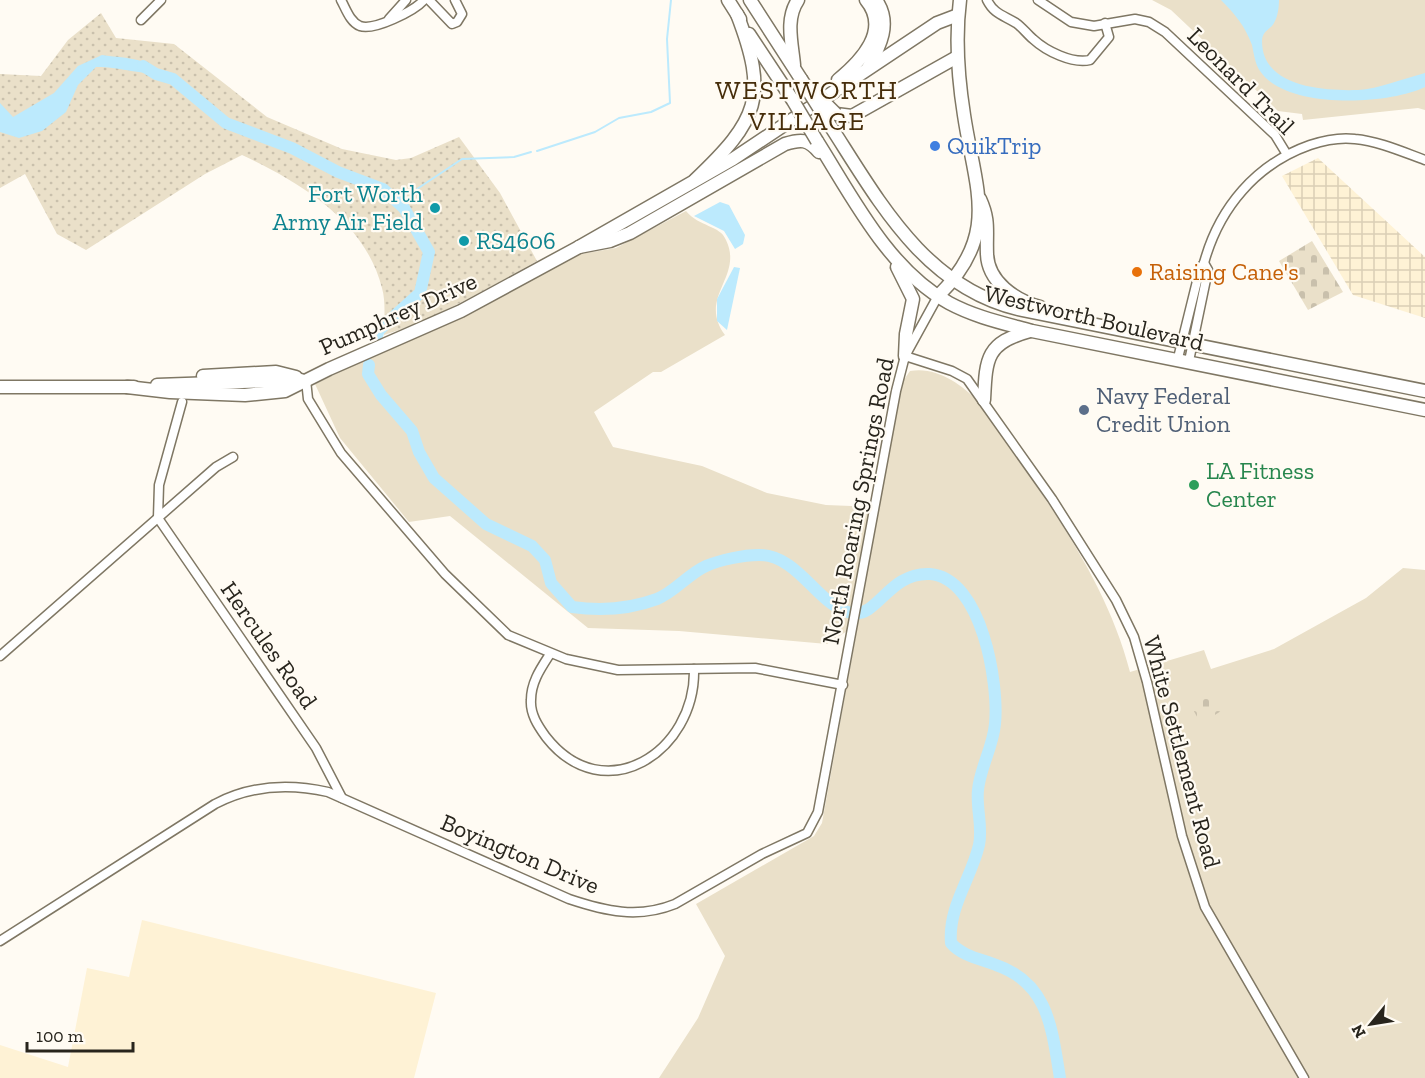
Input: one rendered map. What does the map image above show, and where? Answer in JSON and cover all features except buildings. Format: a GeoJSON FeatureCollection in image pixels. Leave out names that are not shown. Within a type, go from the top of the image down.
{"type":"FeatureCollection","features":[{"type":"Feature","properties":{"kind":"main road","name":"Westworth Boulevard"},"geometry":{"type":"LineString","coordinates":[[728,0],[883,242],[912,276],[938,296],[983,318],[1032,331],[1425,410]]}},
{"type":"Feature","properties":{"kind":"main road","name":"Westworth Boulevard"},"geometry":{"type":"LineString","coordinates":[[750,0],[886,214],[921,253],[954,281],[1016,309],[1425,391]]}},
{"type":"Feature","properties":{"kind":"main road"},"geometry":{"type":"LineString","coordinates":[[798,0],[791,14],[790,34],[798,74],[836,114],[852,116],[957,57]]}},
{"type":"Feature","properties":{"kind":"main road"},"geometry":{"type":"LineString","coordinates":[[695,180],[838,80],[860,62],[873,37],[872,8],[866,0]]}},
{"type":"Feature","properties":{"kind":"main road"},"geometry":{"type":"LineString","coordinates":[[868,68],[879,50],[885,27],[876,0]]}},
{"type":"Feature","properties":{"kind":"main road"},"geometry":{"type":"LineString","coordinates":[[938,296],[954,281],[972,249],[979,223],[980,199],[964,117],[957,57],[960,0]]}},
{"type":"Feature","properties":{"kind":"main road"},"geometry":{"type":"LineString","coordinates":[[695,180],[726,151],[752,109],[756,86],[754,68],[749,45],[737,14]]}},
{"type":"Feature","properties":{"kind":"main road"},"geometry":{"type":"LineString","coordinates":[[695,180],[733,159],[937,23],[958,15]]}},
{"type":"Feature","properties":{"kind":"main road"},"geometry":{"type":"LineString","coordinates":[[579,247],[610,241],[630,233],[785,144],[795,141],[811,142],[841,179]]}},
{"type":"Feature","properties":{"kind":"main road","name":"Pumphrey Drive"},"geometry":{"type":"LineString","coordinates":[[306,380],[461,311],[695,180]]}},
{"type":"Feature","properties":{"kind":"main road"},"geometry":{"type":"LineString","coordinates":[[980,199],[988,215],[987,256],[992,270],[1002,284],[1021,301],[1074,316],[1086,323]]}},
{"type":"Feature","properties":{"kind":"main road"},"geometry":{"type":"LineString","coordinates":[[870,223],[886,214]]}},
{"type":"Feature","properties":{"kind":"main road"},"geometry":{"type":"LineString","coordinates":[[883,242],[913,298],[906,334],[905,356]]}},
{"type":"Feature","properties":{"kind":"main road"},"geometry":{"type":"LineString","coordinates":[[984,400],[986,366],[991,351],[1000,342],[1032,331]]}},
{"type":"Feature","properties":{"kind":"main road"},"geometry":{"type":"LineString","coordinates":[[127,387],[200,377],[306,380]]}},
{"type":"Feature","properties":{"kind":"main road"},"geometry":{"type":"LineString","coordinates":[[0,387],[127,387],[306,380]]}},
{"type":"Feature","properties":{"kind":"main road"},"geometry":{"type":"LineString","coordinates":[[1290,383],[1306,380],[1363,393],[1370,391],[1374,381]]}},
{"type":"Feature","properties":{"kind":"main road"},"geometry":{"type":"LineString","coordinates":[[1394,404],[1411,399],[1425,402]]}},
{"type":"Feature","properties":{"kind":"street"},"geometry":{"type":"LineString","coordinates":[[141,20],[161,0]]}},
{"type":"Feature","properties":{"kind":"street"},"geometry":{"type":"LineString","coordinates":[[341,0],[351,19],[359,26],[368,27],[406,15],[423,0]]}},
{"type":"Feature","properties":{"kind":"street"},"geometry":{"type":"LineString","coordinates":[[389,19],[406,0]]}},
{"type":"Feature","properties":{"kind":"street"},"geometry":{"type":"LineString","coordinates":[[429,0],[452,24],[457,22],[462,14],[454,0]]}},
{"type":"Feature","properties":{"kind":"street"},"geometry":{"type":"LineString","coordinates":[[987,0],[998,14],[1014,21],[1036,42],[1053,52],[1075,59],[1090,60],[1106,43],[1109,37],[1105,23]]}},
{"type":"Feature","properties":{"kind":"street","name":"Leonard Trail"},"geometry":{"type":"LineString","coordinates":[[1038,0],[1071,22],[1094,26],[1135,19],[1149,22],[1165,32],[1275,135],[1286,153]]}},
{"type":"Feature","properties":{"kind":"street"},"geometry":{"type":"LineString","coordinates":[[1184,360],[1208,270],[1204,263],[1223,215],[1266,167],[1286,153],[1331,139],[1356,139],[1425,160]]}},
{"type":"Feature","properties":{"kind":"street","name":"North Roaring Springs Road"},"geometry":{"type":"LineString","coordinates":[[843,685],[852,620],[896,391],[905,356],[938,296]]}},
{"type":"Feature","properties":{"kind":"street","name":"White Settlement Road"},"geometry":{"type":"LineString","coordinates":[[905,356],[967,379],[984,400],[1097,567],[1134,637],[1156,717],[1182,836],[1205,907],[1304,1078]]}},
{"type":"Feature","properties":{"kind":"street"},"geometry":{"type":"LineString","coordinates":[[306,380],[309,399],[341,453],[445,574],[508,635],[550,654],[618,670],[660,672],[755,668],[843,685]]}},
{"type":"Feature","properties":{"kind":"street"},"geometry":{"type":"LineString","coordinates":[[158,518],[159,485],[182,402]]}},
{"type":"Feature","properties":{"kind":"street"},"geometry":{"type":"LineString","coordinates":[[0,656],[216,467],[233,456]]}},
{"type":"Feature","properties":{"kind":"street","name":"Hercules Road"},"geometry":{"type":"LineString","coordinates":[[158,518],[316,748],[342,798]]}},
{"type":"Feature","properties":{"kind":"street"},"geometry":{"type":"LineString","coordinates":[[550,654],[534,681],[530,698],[534,718],[570,760],[605,770],[640,763],[663,749],[680,728],[693,696],[694,669]]}},
{"type":"Feature","properties":{"kind":"street","name":"Boyington Drive"},"geometry":{"type":"LineString","coordinates":[[0,941],[231,796],[245,790],[284,786],[305,787],[342,798],[569,899],[601,910],[634,914],[661,910],[807,833],[818,812],[843,685]]}},
{"type":"Feature","properties":{"kind":"shaded area"},"geometry":{"type":"Polygon","coordinates":[[[1318,158],[1425,257],[1425,318],[1353,295],[1282,176],[1318,158]]]}},
{"type":"Feature","properties":{"kind":"shaded area"},"geometry":{"type":"Polygon","coordinates":[[[142,920],[436,993],[414,1078],[0,1078],[0,1045],[68,1067],[87,968],[129,977],[142,920]]]}},
{"type":"Feature","properties":{"kind":"green space"},"geometry":{"type":"Polygon","coordinates":[[[1152,0],[1425,0],[1425,110],[1418,108],[1303,120],[1302,114],[1278,111],[1171,10],[1152,0]]]}},
{"type":"Feature","properties":{"kind":"green space"},"geometry":{"type":"Polygon","coordinates":[[[101,13],[116,38],[174,44],[267,117],[342,149],[396,160],[411,158],[459,137],[500,193],[537,261],[443,311],[384,335],[382,288],[374,264],[361,243],[346,224],[308,192],[242,155],[205,174],[86,250],[57,234],[25,174],[0,188],[0,74],[41,76],[68,40],[101,13]]]}},
{"type":"Feature","properties":{"kind":"green space"},"geometry":{"type":"Polygon","coordinates":[[[686,211],[697,220],[719,231],[726,240],[730,253],[730,265],[716,309],[718,322],[725,335],[661,372],[653,372],[594,412],[613,447],[702,466],[767,493],[826,505],[877,507],[901,384],[910,371],[920,370],[938,374],[964,388],[978,401],[1066,530],[1103,599],[1130,672],[1204,650],[1211,669],[1274,649],[1366,598],[1403,568],[1425,570],[1425,1078],[659,1078],[698,1018],[725,956],[696,904],[814,836],[822,823],[858,624],[827,644],[679,631],[588,628],[450,516],[409,522],[340,438],[315,384],[581,254],[616,248],[686,211]]]}},
{"type":"Feature","properties":{"kind":"green space"},"geometry":{"type":"Polygon","coordinates":[[[1312,241],[1343,292],[1308,310],[1279,261],[1312,241]]]}},
{"type":"Feature","properties":{"kind":"green space"},"geometry":{"type":"Polygon","coordinates":[[[1210,693],[1221,711],[1201,724],[1190,704],[1210,693]]]}},
{"type":"Feature","properties":{"kind":"water"},"geometry":{"type":"Polygon","coordinates":[[[1221,0],[1279,0],[1278,12],[1273,25],[1262,38],[1265,57],[1272,69],[1298,84],[1329,89],[1358,90],[1383,86],[1425,73],[1425,87],[1387,98],[1338,100],[1314,98],[1273,84],[1260,71],[1246,32],[1221,0]]]}},
{"type":"Feature","properties":{"kind":"water"},"geometry":{"type":"Polygon","coordinates":[[[102,55],[142,61],[160,73],[96,67],[78,85],[66,112],[42,131],[19,138],[0,132],[0,103],[13,117],[54,93],[78,66],[102,55]]]}},
{"type":"Feature","properties":{"kind":"water"},"geometry":{"type":"Polygon","coordinates":[[[720,202],[729,205],[745,235],[743,244],[735,249],[724,231],[694,216],[720,202]]]}},
{"type":"Feature","properties":{"kind":"water"},"geometry":{"type":"Polygon","coordinates":[[[734,267],[740,268],[727,330],[717,321],[717,299],[734,267]]]}},
{"type":"Feature","properties":{"kind":"waterway"},"geometry":{"type":"LineString","coordinates":[[537,151],[595,132],[619,118],[651,112],[670,103],[667,39],[671,0]]}},
{"type":"Feature","properties":{"kind":"waterway"},"geometry":{"type":"LineString","coordinates":[[143,66],[156,74],[173,79],[226,123],[292,148],[338,172],[383,189],[404,208],[429,252],[420,293],[379,330],[375,341]]}},
{"type":"Feature","properties":{"kind":"waterway"},"geometry":{"type":"LineString","coordinates":[[383,189],[407,193],[414,191],[462,159],[514,157],[531,152]]}},
{"type":"Feature","properties":{"kind":"waterway"},"geometry":{"type":"LineString","coordinates":[[369,365],[368,374],[381,395],[412,431],[419,452],[434,478],[486,524],[532,546],[545,560],[551,583],[572,607],[615,608],[647,602],[664,596],[706,566],[732,558],[759,555],[773,557],[786,564],[830,602],[853,613],[870,608],[894,587],[916,575],[930,574],[948,580],[963,594],[984,636],[990,660],[994,684],[995,724],[978,790],[979,845],[956,905],[951,943],[966,954],[1014,973],[1037,996],[1050,1026],[1060,1078]]}},
{"type":"Feature","properties":{"kind":"place","name":"QuikTrip"},"geometry":{"type":"Point","coordinates":[935,146]}},
{"type":"Feature","properties":{"kind":"place","name":"Fort Worth Army Air Field"},"geometry":{"type":"Point","coordinates":[435,208]}},
{"type":"Feature","properties":{"kind":"place","name":"RS4606"},"geometry":{"type":"Point","coordinates":[464,241]}},
{"type":"Feature","properties":{"kind":"place","name":"Raising Cane's"},"geometry":{"type":"Point","coordinates":[1137,272]}},
{"type":"Feature","properties":{"kind":"place","name":"Navy Federal Credit Union"},"geometry":{"type":"Point","coordinates":[1084,410]}},
{"type":"Feature","properties":{"kind":"place","name":"LA Fitness Center"},"geometry":{"type":"Point","coordinates":[1194,485]}},
{"type":"Feature","properties":{"kind":"district","name":"WESTWORTH VILLAGE"},"geometry":{"type":"Point","coordinates":[807,106]}}]}
